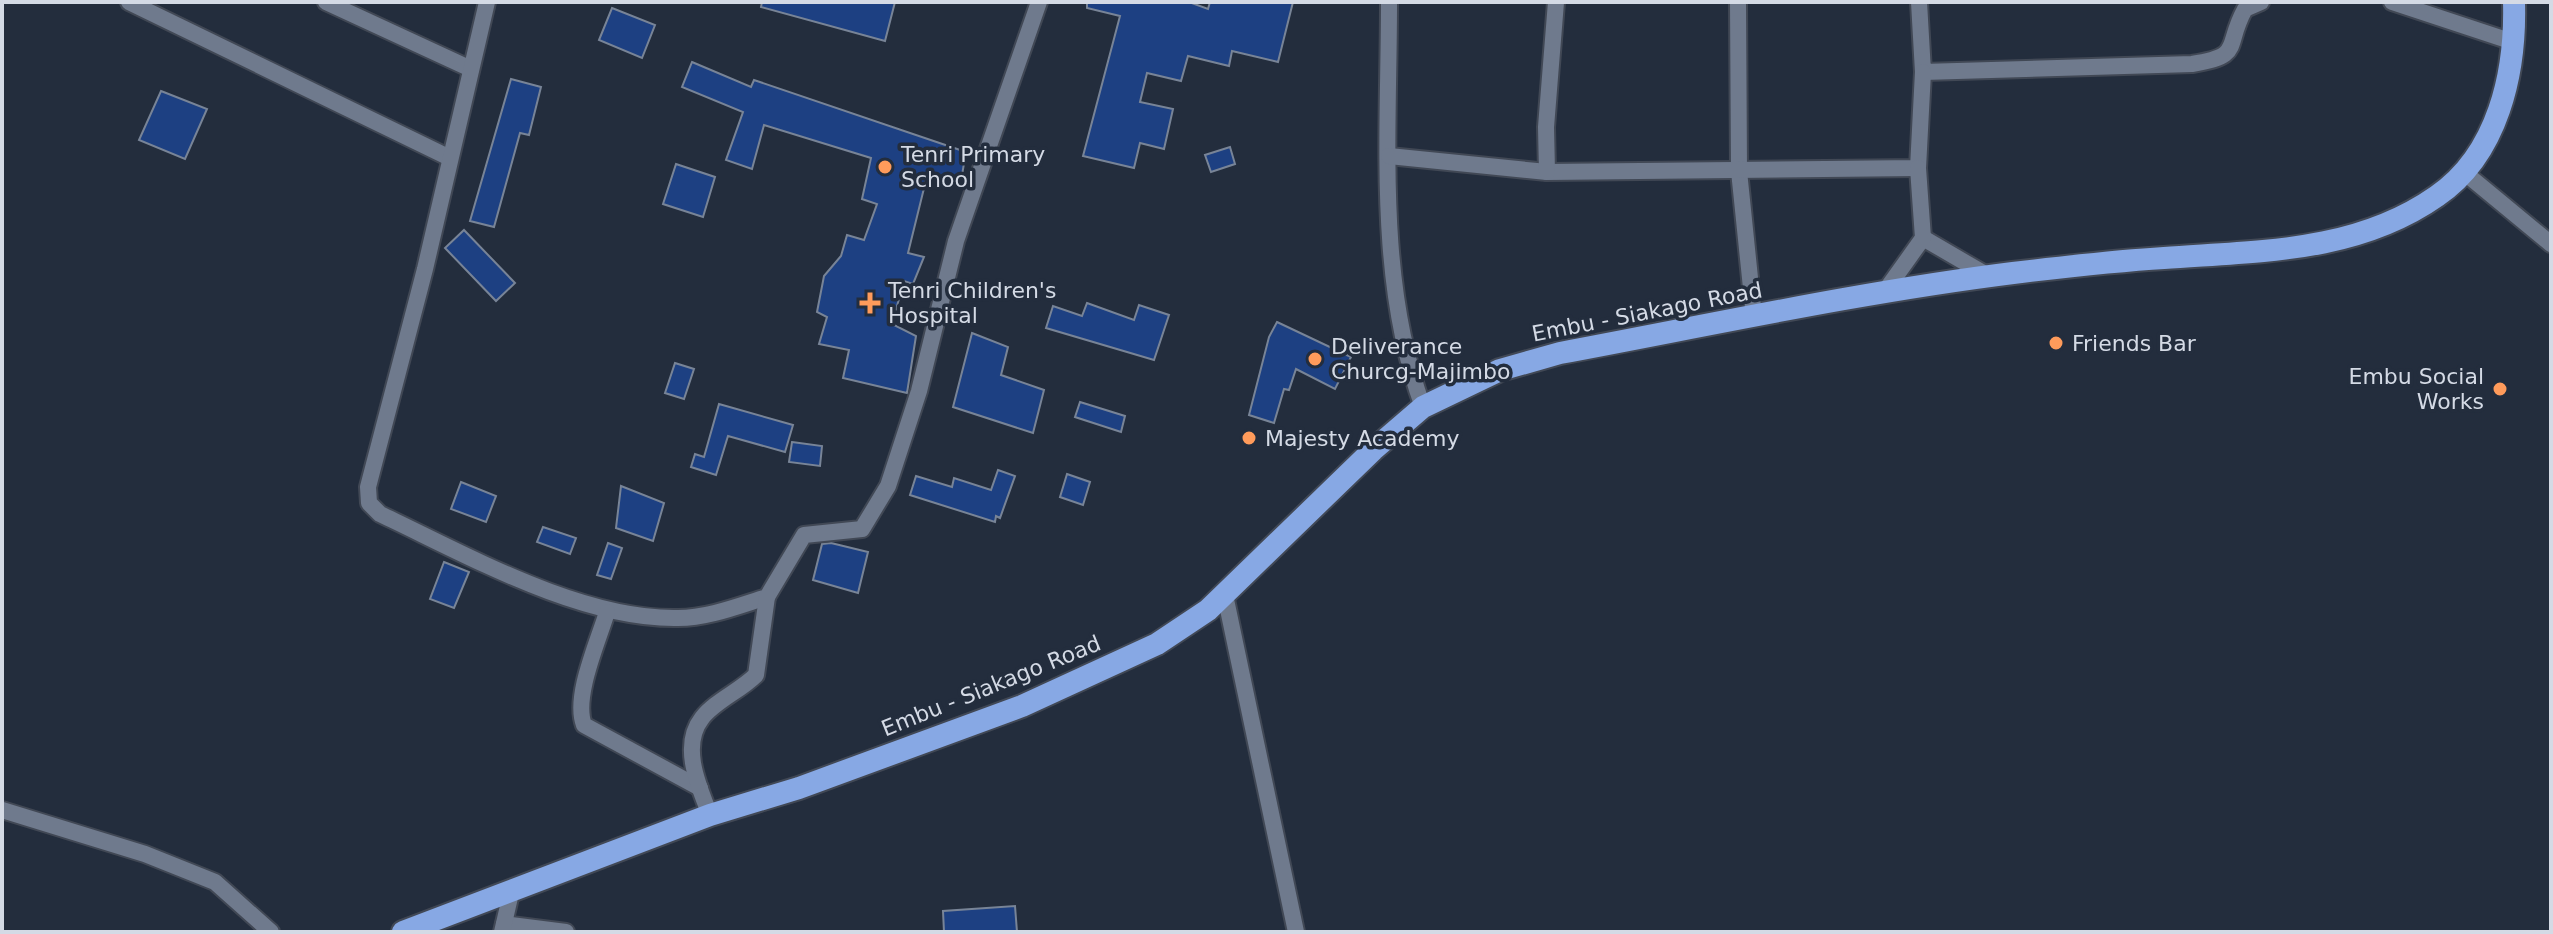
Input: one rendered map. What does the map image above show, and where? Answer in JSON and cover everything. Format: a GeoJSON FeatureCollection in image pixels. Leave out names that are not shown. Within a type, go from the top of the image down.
{"type":"FeatureCollection","features":[{"type":"Feature","properties":{"kind":"highway","name":"Embu - Siakago Road"},"geometry":{"type":"LineString","coordinates":[[403,932],[710,815],[799,788],[1022,706],[1157,644],[1225,595],[1373,450],[1423,407],[1500,370],[1560,353],[1990,277],[2158,258],[2308,248],[2350,237],[2408,215],[2465,173],[2483,150],[2504,95],[2513,42],[2514,2]]}},
{"type":"Feature","properties":{"kind":"street"},"geometry":{"type":"LineString","coordinates":[[129,2],[450,158]]}},
{"type":"Feature","properties":{"kind":"street"},"geometry":{"type":"LineString","coordinates":[[326,2],[471,69]]}},
{"type":"Feature","properties":{"kind":"street"},"geometry":{"type":"LineString","coordinates":[[487,2],[368,487],[369,503],[380,514],[485,563],[607,612],[678,618],[716,613],[767,597]]}},
{"type":"Feature","properties":{"kind":"street"},"geometry":{"type":"LineString","coordinates":[[710,815],[692,756],[701,718],[756,675],[767,597],[804,535],[862,529],[888,486],[919,391],[956,241],[1039,2]]}},
{"type":"Feature","properties":{"kind":"street"},"geometry":{"type":"LineString","coordinates":[[1389,2],[1392,259],[1400,331],[1423,407]]}},
{"type":"Feature","properties":{"kind":"street"},"geometry":{"type":"LineString","coordinates":[[1547,172],[1546,127],[1556,2]]}},
{"type":"Feature","properties":{"kind":"street"},"geometry":{"type":"LineString","coordinates":[[1738,2],[1739,171],[1754,317]]}},
{"type":"Feature","properties":{"kind":"street"},"geometry":{"type":"LineString","coordinates":[[1883,294],[1923,238],[1918,168],[1923,72],[1919,2]]}},
{"type":"Feature","properties":{"kind":"street"},"geometry":{"type":"LineString","coordinates":[[1923,72],[2192,64],[2221,60],[2228,55],[2244,5],[2261,2]]}},
{"type":"Feature","properties":{"kind":"street"},"geometry":{"type":"LineString","coordinates":[[2392,2],[2513,42]]}},
{"type":"Feature","properties":{"kind":"street"},"geometry":{"type":"LineString","coordinates":[[1389,156],[1547,172],[1918,168]]}},
{"type":"Feature","properties":{"kind":"street"},"geometry":{"type":"LineString","coordinates":[[2465,173],[2551,244]]}},
{"type":"Feature","properties":{"kind":"street"},"geometry":{"type":"LineString","coordinates":[[1923,238],[1990,277]]}},
{"type":"Feature","properties":{"kind":"street"},"geometry":{"type":"LineString","coordinates":[[1225,595],[1296,932]]}},
{"type":"Feature","properties":{"kind":"street"},"geometry":{"type":"LineString","coordinates":[[607,612],[582,696],[579,713],[584,725],[595,734],[700,788]]}},
{"type":"Feature","properties":{"kind":"street"},"geometry":{"type":"LineString","coordinates":[[2,810],[145,854],[215,882],[271,932]]}},
{"type":"Feature","properties":{"kind":"street"},"geometry":{"type":"LineString","coordinates":[[511,893],[503,928],[566,932]]}},
{"type":"Feature","properties":{"kind":"building"},"geometry":{"type":"Polygon","coordinates":[[[762,2],[895,2],[885,41],[761,7],[762,2]]]}},
{"type":"Feature","properties":{"kind":"building"},"geometry":{"type":"Polygon","coordinates":[[[1087,2],[1189,2],[1208,9],[1210,2],[1293,2],[1278,62],[1232,51],[1229,66],[1188,56],[1181,81],[1147,73],[1140,102],[1173,109],[1164,149],[1140,143],[1134,168],[1083,156],[1120,16],[1087,8],[1087,2]]]}},
{"type":"Feature","properties":{"kind":"building"},"geometry":{"type":"Polygon","coordinates":[[[612,8],[655,25],[642,58],[599,40],[612,8]]]}},
{"type":"Feature","properties":{"kind":"building"},"geometry":{"type":"Polygon","coordinates":[[[692,62],[751,87],[754,80],[966,152],[961,181],[928,172],[908,253],[924,257],[913,284],[904,281],[892,324],[916,336],[907,393],[843,378],[849,350],[819,344],[827,317],[817,312],[824,276],[841,256],[847,235],[864,240],[877,204],[862,199],[871,158],[764,125],[752,169],[726,160],[743,112],[682,87],[692,62]]]}},
{"type":"Feature","properties":{"kind":"building"},"geometry":{"type":"Polygon","coordinates":[[[511,79],[541,87],[529,135],[520,133],[494,227],[470,221],[511,79]]]}},
{"type":"Feature","properties":{"kind":"building"},"geometry":{"type":"Polygon","coordinates":[[[161,91],[207,109],[185,159],[139,140],[161,91]]]}},
{"type":"Feature","properties":{"kind":"building"},"geometry":{"type":"Polygon","coordinates":[[[1230,147],[1235,164],[1211,172],[1205,155],[1230,147]]]}},
{"type":"Feature","properties":{"kind":"building"},"geometry":{"type":"Polygon","coordinates":[[[676,164],[715,177],[703,217],[663,204],[676,164]]]}},
{"type":"Feature","properties":{"kind":"building"},"geometry":{"type":"Polygon","coordinates":[[[464,230],[515,283],[496,301],[445,248],[464,230]]]}},
{"type":"Feature","properties":{"kind":"building"},"geometry":{"type":"Polygon","coordinates":[[[1087,303],[1134,320],[1139,305],[1169,315],[1154,360],[1046,328],[1053,306],[1082,316],[1087,303]]]}},
{"type":"Feature","properties":{"kind":"building"},"geometry":{"type":"Polygon","coordinates":[[[1277,322],[1351,357],[1335,389],[1296,369],[1289,390],[1284,389],[1274,423],[1249,415],[1269,337],[1277,322]]]}},
{"type":"Feature","properties":{"kind":"building"},"geometry":{"type":"Polygon","coordinates":[[[972,333],[1008,347],[1001,375],[1044,390],[1033,433],[953,407],[972,333]]]}},
{"type":"Feature","properties":{"kind":"building"},"geometry":{"type":"Polygon","coordinates":[[[675,363],[694,369],[684,399],[665,393],[675,363]]]}},
{"type":"Feature","properties":{"kind":"building"},"geometry":{"type":"Polygon","coordinates":[[[1080,402],[1125,416],[1121,432],[1075,417],[1080,402]]]}},
{"type":"Feature","properties":{"kind":"building"},"geometry":{"type":"Polygon","coordinates":[[[719,404],[793,425],[785,452],[728,436],[716,475],[691,467],[695,454],[704,457],[719,404]]]}},
{"type":"Feature","properties":{"kind":"building"},"geometry":{"type":"Polygon","coordinates":[[[792,442],[822,446],[820,466],[789,462],[792,442]]]}},
{"type":"Feature","properties":{"kind":"building"},"geometry":{"type":"Polygon","coordinates":[[[998,470],[1015,476],[1000,518],[996,516],[995,522],[910,495],[916,476],[952,487],[954,478],[991,490],[998,470]]]}},
{"type":"Feature","properties":{"kind":"building"},"geometry":{"type":"Polygon","coordinates":[[[1067,474],[1090,482],[1083,505],[1060,497],[1067,474]]]}},
{"type":"Feature","properties":{"kind":"building"},"geometry":{"type":"Polygon","coordinates":[[[461,482],[496,496],[486,522],[451,509],[461,482]]]}},
{"type":"Feature","properties":{"kind":"building"},"geometry":{"type":"Polygon","coordinates":[[[621,486],[664,503],[653,541],[616,528],[621,486]]]}},
{"type":"Feature","properties":{"kind":"building"},"geometry":{"type":"Polygon","coordinates":[[[543,527],[576,538],[570,554],[537,542],[543,527]]]}},
{"type":"Feature","properties":{"kind":"building"},"geometry":{"type":"Polygon","coordinates":[[[608,543],[622,548],[611,579],[597,575],[608,543]]]}},
{"type":"Feature","properties":{"kind":"building"},"geometry":{"type":"Polygon","coordinates":[[[831,543],[868,552],[858,593],[813,580],[822,544],[831,543]]]}},
{"type":"Feature","properties":{"kind":"building"},"geometry":{"type":"Polygon","coordinates":[[[444,562],[469,572],[454,608],[430,599],[444,562]]]}},
{"type":"Feature","properties":{"kind":"building"},"geometry":{"type":"Polygon","coordinates":[[[1015,906],[1017,932],[944,932],[943,911],[1015,906]]]}},
{"type":"Feature","properties":{"kind":"place","name":"Tenri Primary School"},"geometry":{"type":"Point","coordinates":[885,167]}},
{"type":"Feature","properties":{"kind":"place","name":"Tenri Children's Hospital"},"geometry":{"type":"Point","coordinates":[870,303]}},
{"type":"Feature","properties":{"kind":"place","name":"Friends Bar"},"geometry":{"type":"Point","coordinates":[2056,343]}},
{"type":"Feature","properties":{"kind":"place","name":"Deliverance Churcg-Majimbo"},"geometry":{"type":"Point","coordinates":[1315,359]}},
{"type":"Feature","properties":{"kind":"place","name":"Embu Social Works"},"geometry":{"type":"Point","coordinates":[2500,389]}},
{"type":"Feature","properties":{"kind":"place","name":"Majesty Academy"},"geometry":{"type":"Point","coordinates":[1249,438]}}]}
